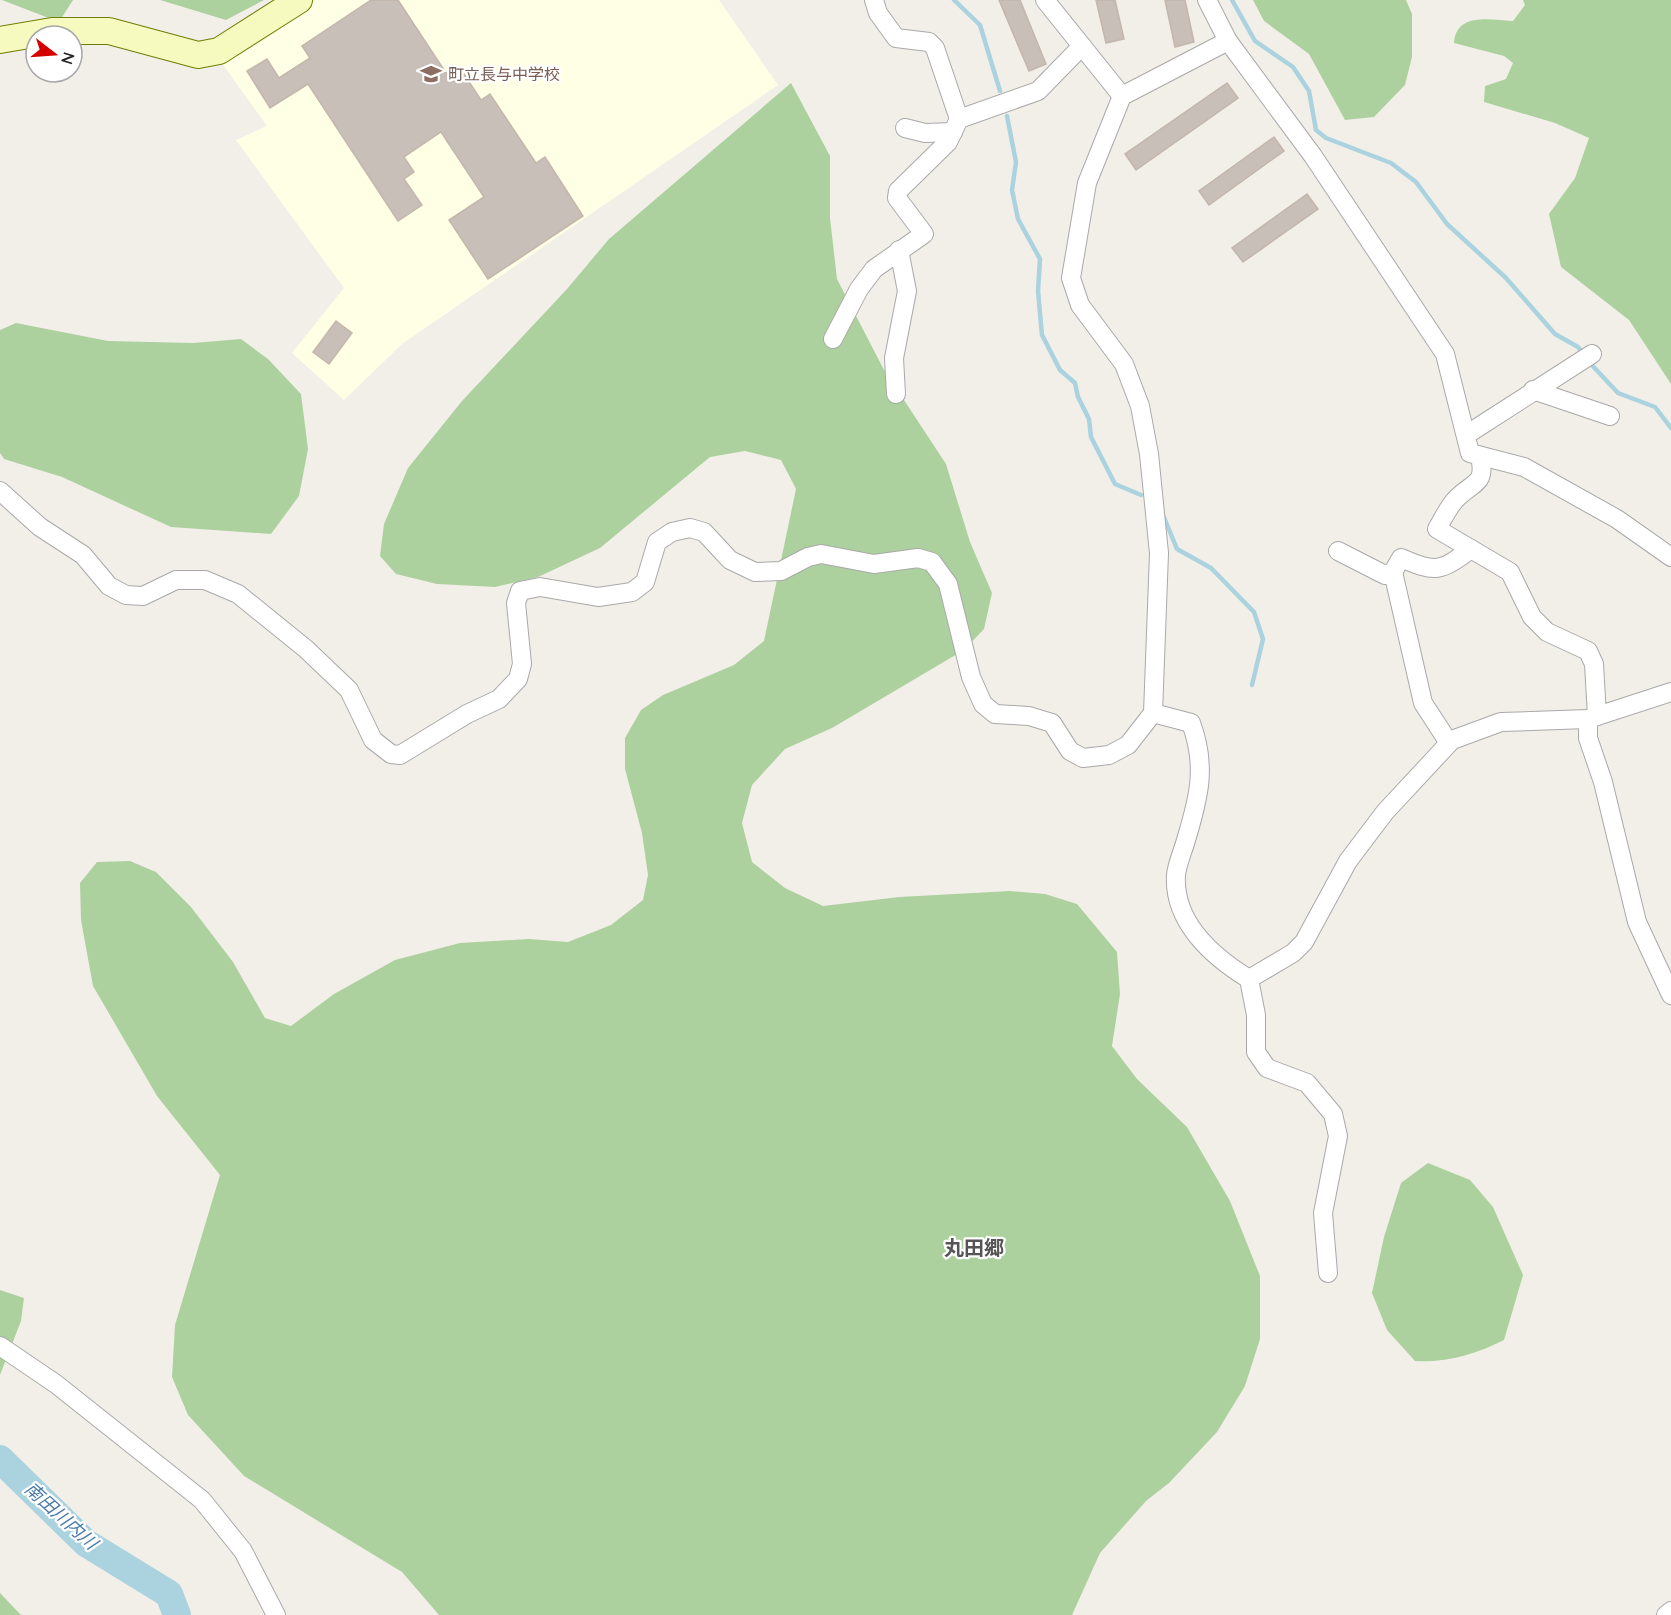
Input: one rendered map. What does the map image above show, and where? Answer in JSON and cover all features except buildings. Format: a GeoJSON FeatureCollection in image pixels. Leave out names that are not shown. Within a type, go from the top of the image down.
{"type":"FeatureCollection","features":[{"type":"Feature","properties":{"kind":"street"},"geometry":{"type":"LineString","coordinates":[[0,40],[52,31],[109,31],[198,55],[219,51],[299,0]]}},
{"type":"Feature","properties":{"kind":"street"},"geometry":{"type":"LineString","coordinates":[[832,339],[859,289],[874,269],[924,234],[897,198],[898,191],[948,142],[956,126],[935,48],[929,42],[896,38],[878,14],[874,0]]}},
{"type":"Feature","properties":{"kind":"street"},"geometry":{"type":"LineString","coordinates":[[1046,0],[1122,96]]}},
{"type":"Feature","properties":{"kind":"street"},"geometry":{"type":"LineString","coordinates":[[1207,0],[1228,41],[1312,156],[1445,354],[1470,453],[1524,466],[1617,519],[1671,557]]}},
{"type":"Feature","properties":{"kind":"street"},"geometry":{"type":"LineString","coordinates":[[0,491],[40,527],[83,555],[109,586],[126,595],[144,596],[176,580],[204,580],[238,594],[306,649],[349,690],[373,740],[391,754],[400,755],[467,714],[499,699],[518,679],[522,664],[516,603],[520,591],[540,586],[598,597],[632,592],[645,582],[657,542],[672,532],[690,528],[704,532],[730,560],[755,572],[781,571],[808,557],[821,554],[874,564],[918,558],[932,562],[948,584],[971,677],[983,704],[995,714],[1029,716],[1052,723],[1070,752],[1083,758],[1109,755],[1128,746],[1153,713],[1159,553],[1149,454],[1140,406],[1124,364],[1080,304],[1071,278],[1087,183],[1122,96],[1228,41]]}},
{"type":"Feature","properties":{"kind":"street"},"geometry":{"type":"LineString","coordinates":[[904,128],[925,133],[956,126],[1038,91],[1082,46]]}},
{"type":"Feature","properties":{"kind":"street"},"geometry":{"type":"LineString","coordinates":[[896,394],[894,358],[907,291],[899,250]]}},
{"type":"Feature","properties":{"kind":"street"},"geometry":{"type":"LineString","coordinates":[[1466,435],[1586,357]]}},
{"type":"Feature","properties":{"kind":"street"},"geometry":{"type":"LineString","coordinates":[[1533,390],[1610,416]]}},
{"type":"Feature","properties":{"kind":"street"},"geometry":{"type":"LineString","coordinates":[[1480,456],[1483,470],[1479,482],[1457,498],[1437,529],[1510,572],[1532,617],[1546,632],[1588,651],[1594,664],[1593,717],[1588,738],[1603,782],[1637,922],[1671,994]]}},
{"type":"Feature","properties":{"kind":"street"},"geometry":{"type":"LineString","coordinates":[[1338,551],[1384,575],[1393,572],[1401,558],[1427,569],[1448,566],[1471,549]]}},
{"type":"Feature","properties":{"kind":"street"},"geometry":{"type":"LineString","coordinates":[[1393,572],[1423,703],[1449,743]]}},
{"type":"Feature","properties":{"kind":"street"},"geometry":{"type":"LineString","coordinates":[[1249,980],[1293,953],[1304,942],[1348,861],[1385,812],[1449,743],[1502,722],[1593,717],[1671,692]]}},
{"type":"Feature","properties":{"kind":"street"},"geometry":{"type":"LineString","coordinates":[[1153,713],[1191,723],[1199,746],[1201,775],[1196,805],[1176,874],[1178,903],[1194,932],[1225,964],[1249,980],[1256,1015],[1256,1052],[1267,1068],[1306,1083],[1333,1114],[1338,1136],[1323,1213],[1328,1273]]}},
{"type":"Feature","properties":{"kind":"street"},"geometry":{"type":"LineString","coordinates":[[0,1346],[66,1392],[202,1500],[243,1551],[276,1615]]}},
{"type":"Feature","properties":{"kind":"street"},"geometry":{"type":"LineString","coordinates":[[1666,1615],[1671,1611]]}},
{"type":"Feature","properties":{"kind":"shaded area"},"geometry":{"type":"Polygon","coordinates":[[[316,0],[719,0],[778,85],[402,344],[344,400],[292,353],[344,288],[236,140],[267,126],[219,59],[279,25],[316,0]]]}},
{"type":"Feature","properties":{"kind":"green space"},"geometry":{"type":"Polygon","coordinates":[[[2,0],[73,0],[59,22],[2,0]]]}},
{"type":"Feature","properties":{"kind":"green space"},"geometry":{"type":"Polygon","coordinates":[[[160,0],[264,0],[226,20],[160,0]]]}},
{"type":"Feature","properties":{"kind":"green space"},"geometry":{"type":"Polygon","coordinates":[[[1253,0],[1406,0],[1412,14],[1412,57],[1405,85],[1374,117],[1345,120],[1309,54],[1264,21],[1253,0]]]}},
{"type":"Feature","properties":{"kind":"green space"},"geometry":{"type":"Polygon","coordinates":[[[1523,0],[1671,0],[1671,384],[1629,320],[1561,267],[1549,214],[1575,178],[1589,138],[1555,123],[1484,102],[1485,86],[1506,79],[1513,63],[1504,56],[1454,43],[1456,33],[1468,22],[1485,19],[1513,21],[1525,5],[1523,0]]]}},
{"type":"Feature","properties":{"kind":"green space"},"geometry":{"type":"Polygon","coordinates":[[[791,83],[830,156],[830,218],[837,279],[883,368],[946,464],[970,542],[992,593],[984,629],[964,650],[832,728],[785,749],[752,785],[742,823],[752,862],[785,888],[823,906],[899,897],[1010,891],[1045,894],[1077,904],[1117,952],[1120,994],[1112,1046],[1137,1079],[1187,1127],[1230,1201],[1260,1276],[1260,1339],[1245,1386],[1217,1432],[1169,1483],[1146,1501],[1100,1553],[1072,1615],[439,1615],[402,1572],[244,1476],[188,1415],[172,1377],[175,1325],[220,1175],[157,1096],[93,986],[81,920],[80,883],[97,862],[130,861],[156,872],[191,907],[233,962],[265,1018],[291,1026],[334,994],[395,960],[460,943],[529,939],[568,942],[611,925],[643,900],[648,875],[642,833],[625,769],[625,738],[641,710],[663,695],[734,665],[764,641],[796,489],[781,460],[745,451],[710,457],[600,548],[538,577],[495,587],[437,584],[396,574],[380,556],[384,524],[408,468],[462,401],[567,289],[609,239],[791,83]]]}},
{"type":"Feature","properties":{"kind":"green space"},"geometry":{"type":"Polygon","coordinates":[[[16,323],[108,341],[193,343],[241,339],[268,359],[301,394],[308,449],[299,496],[271,534],[171,527],[62,477],[4,459],[0,453],[0,330],[16,323]]]}},
{"type":"Feature","properties":{"kind":"green space"},"geometry":{"type":"Polygon","coordinates":[[[1428,1163],[1470,1180],[1493,1207],[1523,1275],[1504,1340],[1461,1356],[1438,1361],[1415,1361],[1387,1330],[1372,1293],[1384,1237],[1401,1183],[1428,1163]]]}},
{"type":"Feature","properties":{"kind":"green space"},"geometry":{"type":"Polygon","coordinates":[[[0,1290],[24,1298],[21,1321],[0,1375],[0,1290]]]}},
{"type":"Feature","properties":{"kind":"green space"},"geometry":{"type":"Polygon","coordinates":[[[0,1593],[21,1615],[0,1615],[0,1593]]]}},
{"type":"Feature","properties":{"kind":"waterway"},"geometry":{"type":"LineString","coordinates":[[954,0],[980,25],[1000,91]]}},
{"type":"Feature","properties":{"kind":"waterway"},"geometry":{"type":"LineString","coordinates":[[1232,0],[1255,41],[1293,67],[1309,91],[1316,130],[1326,138],[1391,163],[1416,182],[1447,224],[1506,278],[1555,334],[1578,347],[1584,355]]}},
{"type":"Feature","properties":{"kind":"waterway"},"geometry":{"type":"LineString","coordinates":[[1007,116],[1016,162],[1012,190],[1018,219],[1040,259],[1038,291],[1042,335],[1060,370],[1075,383],[1078,397],[1089,419],[1091,437],[1115,484],[1141,495]]}},
{"type":"Feature","properties":{"kind":"waterway"},"geometry":{"type":"LineString","coordinates":[[1589,362],[1618,393],[1655,407],[1671,428]]}},
{"type":"Feature","properties":{"kind":"waterway"},"geometry":{"type":"LineString","coordinates":[[1163,515],[1177,549],[1211,568],[1254,612],[1263,639],[1252,685]]}},
{"type":"Feature","properties":{"kind":"waterway","name":"南田川内川"},"geometry":{"type":"LineString","coordinates":[[0,1459],[86,1543],[169,1594],[177,1615]]}},
{"type":"Feature","properties":{"kind":"place","name":"町立長与中学校"},"geometry":{"type":"Point","coordinates":[431,74]}},
{"type":"Feature","properties":{"kind":"district","name":"丸田郷"},"geometry":{"type":"Point","coordinates":[974,1248]}}]}
